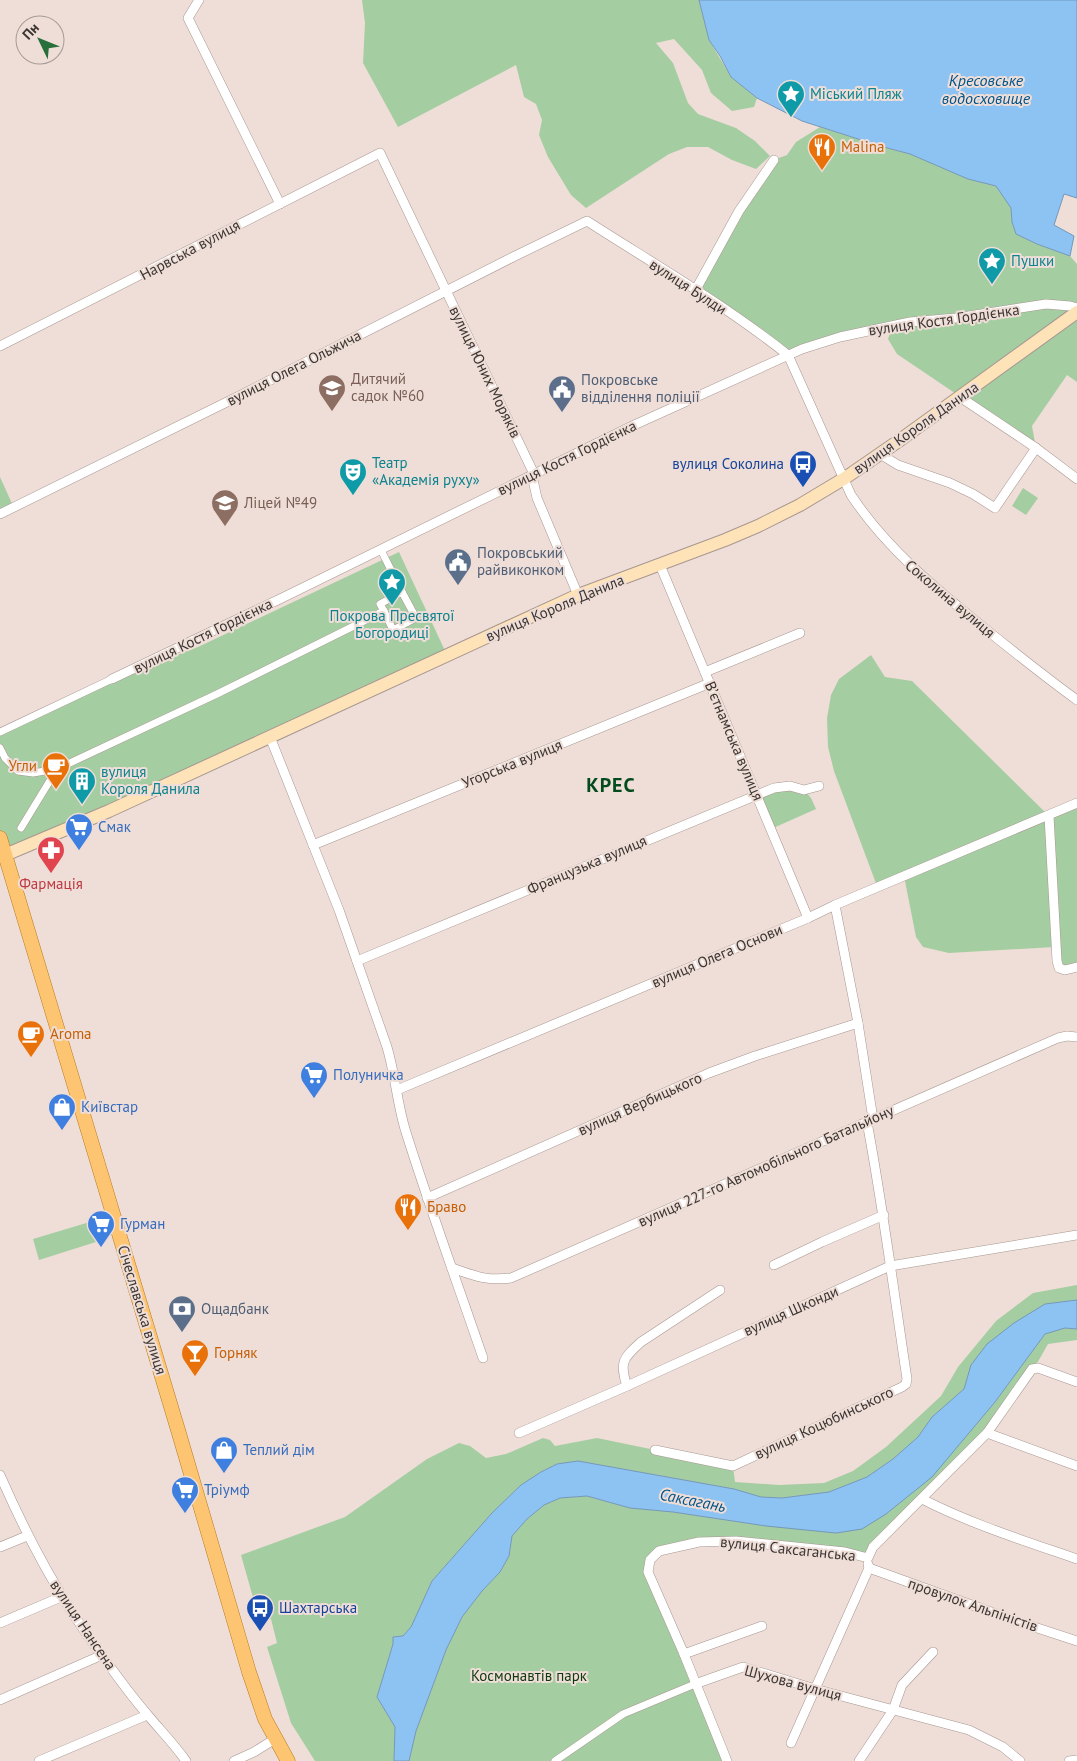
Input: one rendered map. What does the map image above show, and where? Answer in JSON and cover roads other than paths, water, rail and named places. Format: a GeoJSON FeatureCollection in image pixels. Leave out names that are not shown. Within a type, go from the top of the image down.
{"type":"FeatureCollection","features":[{"type":"Feature","properties":{"kind":"main road","name":"вулиця Короля Данила"},"geometry":{"type":"LineString","coordinates":[[2,856],[109,811],[578,595],[758,526],[800,505],[880,454],[1077,312]]}},
{"type":"Feature","properties":{"kind":"main road","name":"Січеславська вулиця"},"geometry":{"type":"LineString","coordinates":[[0,838],[2,856],[178,1430],[258,1702],[275,1739],[288,1761]]}},
{"type":"Feature","properties":{"kind":"street"},"geometry":{"type":"LineString","coordinates":[[200,0],[188,18],[280,204]]}},
{"type":"Feature","properties":{"kind":"street","name":"Нарвська вулиця"},"geometry":{"type":"LineString","coordinates":[[0,346],[380,153]]}},
{"type":"Feature","properties":{"kind":"street","name":"вулиця Юних Моряків"},"geometry":{"type":"LineString","coordinates":[[380,153],[534,474],[535,493],[578,595]]}},
{"type":"Feature","properties":{"kind":"street"},"geometry":{"type":"LineString","coordinates":[[695,290],[739,211],[774,160]]}},
{"type":"Feature","properties":{"kind":"street","name":"вулиця Олега Ольжича"},"geometry":{"type":"LineString","coordinates":[[0,514],[229,402],[587,221]]}},
{"type":"Feature","properties":{"kind":"street","name":"вулиця Булди"},"geometry":{"type":"LineString","coordinates":[[587,221],[695,290],[788,355]]}},
{"type":"Feature","properties":{"kind":"street","name":"вулиця Костя Гордієнка"},"geometry":{"type":"LineString","coordinates":[[0,732],[381,550],[632,426],[788,355],[819,343],[893,324],[956,318],[1046,304],[1077,308]]}},
{"type":"Feature","properties":{"kind":"street","name":"Соколина вулиця"},"geometry":{"type":"LineString","coordinates":[[788,355],[851,495],[859,507],[903,559],[932,586],[1050,681],[1077,700]]}},
{"type":"Feature","properties":{"kind":"street"},"geometry":{"type":"LineString","coordinates":[[960,397],[1036,448],[1077,479]]}},
{"type":"Feature","properties":{"kind":"street"},"geometry":{"type":"LineString","coordinates":[[880,454],[898,465],[950,483],[996,508],[1036,448]]}},
{"type":"Feature","properties":{"kind":"street"},"geometry":{"type":"LineString","coordinates":[[381,550],[416,618],[393,630],[380,604],[402,592]]}},
{"type":"Feature","properties":{"kind":"street","name":"Вʼєтнамська вулиця"},"geometry":{"type":"LineString","coordinates":[[660,565],[808,918]]}},
{"type":"Feature","properties":{"kind":"street"},"geometry":{"type":"LineString","coordinates":[[0,748],[5,758],[18,771],[34,773],[57,769],[217,694],[384,611]]}},
{"type":"Feature","properties":{"kind":"street"},"geometry":{"type":"LineString","coordinates":[[705,672],[800,633]]}},
{"type":"Feature","properties":{"kind":"street","name":"Угорська вулиця"},"geometry":{"type":"LineString","coordinates":[[313,845],[710,683]]}},
{"type":"Feature","properties":{"kind":"street"},"geometry":{"type":"LineString","coordinates":[[270,737],[357,961],[393,1067],[404,1127],[483,1358]]}},
{"type":"Feature","properties":{"kind":"street"},"geometry":{"type":"LineString","coordinates":[[21,828],[57,769]]}},
{"type":"Feature","properties":{"kind":"street","name":"Французька вулиця"},"geometry":{"type":"LineString","coordinates":[[357,961],[774,788],[790,786],[804,790],[819,786]]}},
{"type":"Feature","properties":{"kind":"street","name":"вулиця Олега Основи"},"geometry":{"type":"LineString","coordinates":[[397,1090],[1077,803]]}},
{"type":"Feature","properties":{"kind":"street"},"geometry":{"type":"LineString","coordinates":[[1049,816],[1057,961],[1059,968],[1065,970],[1077,967]]}},
{"type":"Feature","properties":{"kind":"street"},"geometry":{"type":"LineString","coordinates":[[835,905],[858,1022],[890,1266]]}},
{"type":"Feature","properties":{"kind":"street","name":"вулиця Вербицького"},"geometry":{"type":"LineString","coordinates":[[427,1198],[709,1073],[858,1022]]}},
{"type":"Feature","properties":{"kind":"street","name":"вулиця 227-го Автомобільного Батальйону"},"geometry":{"type":"LineString","coordinates":[[452,1268],[495,1280],[511,1278],[1058,1038],[1067,1036],[1077,1037]]}},
{"type":"Feature","properties":{"kind":"street"},"geometry":{"type":"LineString","coordinates":[[774,1265],[884,1215]]}},
{"type":"Feature","properties":{"kind":"street","name":"вулиця Шконди"},"geometry":{"type":"LineString","coordinates":[[519,1433],[628,1386],[890,1266],[1077,1235]]}},
{"type":"Feature","properties":{"kind":"street","name":"вулиця Коцюбинського"},"geometry":{"type":"LineString","coordinates":[[654,1450],[733,1466],[906,1384],[907,1379],[890,1266]]}},
{"type":"Feature","properties":{"kind":"street"},"geometry":{"type":"LineString","coordinates":[[628,1386],[622,1371],[622,1364],[633,1348],[720,1290]]}},
{"type":"Feature","properties":{"kind":"street","name":"вулиця Саксаганська"},"geometry":{"type":"LineString","coordinates":[[726,1761],[684,1654],[648,1572],[650,1560],[659,1552],[699,1542],[736,1541],[846,1552],[868,1558],[874,1547],[987,1433],[1032,1369],[1035,1368],[1077,1382]]}},
{"type":"Feature","properties":{"kind":"street"},"geometry":{"type":"LineString","coordinates":[[987,1433],[1077,1466]]}},
{"type":"Feature","properties":{"kind":"street","name":"вулиця Нансена"},"geometry":{"type":"LineString","coordinates":[[0,1475],[27,1536],[61,1597],[147,1715],[186,1761]]}},
{"type":"Feature","properties":{"kind":"street"},"geometry":{"type":"LineString","coordinates":[[922,1499],[945,1511],[980,1525],[1077,1559]]}},
{"type":"Feature","properties":{"kind":"street"},"geometry":{"type":"LineString","coordinates":[[0,1547],[27,1536]]}},
{"type":"Feature","properties":{"kind":"street"},"geometry":{"type":"LineString","coordinates":[[792,1743],[869,1568],[868,1558]]}},
{"type":"Feature","properties":{"kind":"street","name":"провулок Альпіністів"},"geometry":{"type":"LineString","coordinates":[[869,1568],[1077,1641]]}},
{"type":"Feature","properties":{"kind":"street"},"geometry":{"type":"LineString","coordinates":[[0,1623],[61,1597]]}},
{"type":"Feature","properties":{"kind":"street"},"geometry":{"type":"LineString","coordinates":[[684,1654],[762,1626]]}},
{"type":"Feature","properties":{"kind":"street"},"geometry":{"type":"LineString","coordinates":[[859,1761],[893,1710],[902,1685],[933,1652]]}},
{"type":"Feature","properties":{"kind":"street"},"geometry":{"type":"LineString","coordinates":[[0,1700],[102,1655]]}},
{"type":"Feature","properties":{"kind":"street","name":"Шухова вулиця"},"geometry":{"type":"LineString","coordinates":[[695,1684],[743,1667],[815,1689],[969,1730],[1003,1747],[1020,1761]]}},
{"type":"Feature","properties":{"kind":"street"},"geometry":{"type":"LineString","coordinates":[[555,1761],[623,1714],[695,1684]]}},
{"type":"Feature","properties":{"kind":"street"},"geometry":{"type":"LineString","coordinates":[[39,1761],[147,1715]]}},
{"type":"Feature","properties":{"kind":"street"},"geometry":{"type":"LineString","coordinates":[[234,1761],[254,1752],[275,1739]]}},
{"type":"Feature","properties":{"kind":"street"},"geometry":{"type":"LineString","coordinates":[[1069,1761],[1077,1760]]}},
{"type":"Feature","properties":{"kind":"water","name":"Кресовське водосховище"},"geometry":{"type":"Polygon","coordinates":[[[699,0],[1077,0],[1077,198],[1064,194],[1054,225],[1074,236],[1070,256],[1016,234],[1012,222],[1011,208],[996,186],[968,179],[910,154],[802,121],[757,98],[731,77],[709,40],[699,0]]]}},
{"type":"Feature","properties":{"kind":"water","name":"Саксагань"},"geometry":{"type":"Polygon","coordinates":[[[1077,1300],[1077,1329],[1065,1328],[1045,1334],[995,1402],[932,1477],[886,1514],[862,1529],[836,1533],[766,1526],[673,1512],[630,1508],[587,1496],[560,1498],[544,1505],[527,1519],[512,1536],[509,1556],[500,1572],[462,1617],[446,1650],[416,1731],[409,1761],[394,1761],[395,1727],[377,1697],[393,1644],[393,1637],[403,1636],[411,1627],[432,1581],[492,1513],[521,1485],[557,1464],[578,1461],[734,1489],[761,1497],[782,1498],[829,1492],[867,1477],[893,1459],[918,1437],[932,1417],[964,1389],[971,1365],[987,1344],[1014,1323],[1045,1304],[1077,1300]]]}},
{"type":"Feature","properties":{"kind":"place","name":"Міський Пляж"},"geometry":{"type":"Point","coordinates":[791,118]}},
{"type":"Feature","properties":{"kind":"place","name":"Malina"},"geometry":{"type":"Point","coordinates":[822,171]}},
{"type":"Feature","properties":{"kind":"place","name":"Пушки"},"geometry":{"type":"Point","coordinates":[992,285]}},
{"type":"Feature","properties":{"kind":"place","name":"Дитячий садок №60"},"geometry":{"type":"Point","coordinates":[332,412]}},
{"type":"Feature","properties":{"kind":"place","name":"Покровське відділення поліції"},"geometry":{"type":"Point","coordinates":[562,413]}},
{"type":"Feature","properties":{"kind":"place","name":"вулиця Соколина"},"geometry":{"type":"Point","coordinates":[803,488]}},
{"type":"Feature","properties":{"kind":"place","name":"Театр «Академія руху»"},"geometry":{"type":"Point","coordinates":[353,496]}},
{"type":"Feature","properties":{"kind":"place","name":"Ліцей №49"},"geometry":{"type":"Point","coordinates":[225,527]}},
{"type":"Feature","properties":{"kind":"place","name":"Покровський райвиконком"},"geometry":{"type":"Point","coordinates":[458,586]}},
{"type":"Feature","properties":{"kind":"place","name":"Покрова Пресвятої Богородиці"},"geometry":{"type":"Point","coordinates":[392,606]}},
{"type":"Feature","properties":{"kind":"place","name":"Угли"},"geometry":{"type":"Point","coordinates":[56,790]}},
{"type":"Feature","properties":{"kind":"place","name":"вулиця Короля Данила"},"geometry":{"type":"Point","coordinates":[82,805]}},
{"type":"Feature","properties":{"kind":"place","name":"Смак"},"geometry":{"type":"Point","coordinates":[79,851]}},
{"type":"Feature","properties":{"kind":"place","name":"Фармація"},"geometry":{"type":"Point","coordinates":[51,874]}},
{"type":"Feature","properties":{"kind":"place","name":"Aroma"},"geometry":{"type":"Point","coordinates":[31,1058]}},
{"type":"Feature","properties":{"kind":"place","name":"Полуничка"},"geometry":{"type":"Point","coordinates":[314,1099]}},
{"type":"Feature","properties":{"kind":"place","name":"Київстар"},"geometry":{"type":"Point","coordinates":[62,1131]}},
{"type":"Feature","properties":{"kind":"place","name":"Браво"},"geometry":{"type":"Point","coordinates":[408,1231]}},
{"type":"Feature","properties":{"kind":"place","name":"Гурман"},"geometry":{"type":"Point","coordinates":[101,1248]}},
{"type":"Feature","properties":{"kind":"place","name":"Ощадбанк"},"geometry":{"type":"Point","coordinates":[182,1333]}},
{"type":"Feature","properties":{"kind":"place","name":"Горняк"},"geometry":{"type":"Point","coordinates":[195,1377]}},
{"type":"Feature","properties":{"kind":"place","name":"Теплий дім"},"geometry":{"type":"Point","coordinates":[224,1474]}},
{"type":"Feature","properties":{"kind":"place","name":"Тріумф"},"geometry":{"type":"Point","coordinates":[185,1514]}},
{"type":"Feature","properties":{"kind":"place","name":"Шахтарська"},"geometry":{"type":"Point","coordinates":[260,1632]}},
{"type":"Feature","properties":{"kind":"district","name":"КРЕС"},"geometry":{"type":"Point","coordinates":[611,785]}},
{"type":"Feature","properties":{"kind":"park label","name":"Космонавтів парк"},"geometry":{"type":"Point","coordinates":[529,1676]}}]}
